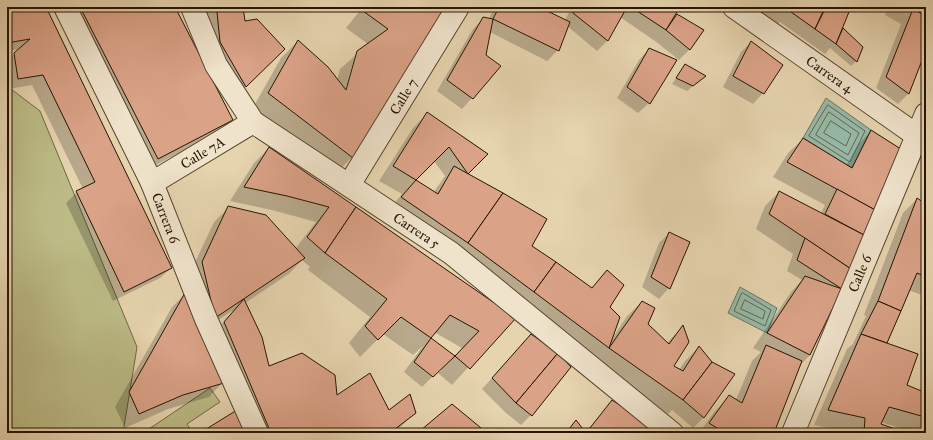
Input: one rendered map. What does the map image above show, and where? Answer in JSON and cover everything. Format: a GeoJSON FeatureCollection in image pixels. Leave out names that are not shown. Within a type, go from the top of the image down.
{"type":"FeatureCollection","features":[{"type":"Feature","properties":{"kind":"street","name":"Carrera 6"},"geometry":{"type":"LineString","coordinates":[[65,7],[152,183],[206,319],[257,433]]}},
{"type":"Feature","properties":{"kind":"street","name":"Carrera 5"},"geometry":{"type":"LineString","coordinates":[[192,7],[216,64],[253,122],[451,253],[672,433]]}},
{"type":"Feature","properties":{"kind":"street","name":"Calle 7"},"geometry":{"type":"LineString","coordinates":[[349,185],[458,7]]}},
{"type":"Feature","properties":{"kind":"street","name":"Carrera 4"},"geometry":{"type":"LineString","coordinates":[[734,7],[922,139]]}},
{"type":"Feature","properties":{"kind":"street","name":"Calle 6"},"geometry":{"type":"LineString","coordinates":[[793,433],[922,139],[926,114]]}},
{"type":"Feature","properties":{"kind":"street","name":"Calle 7A"},"geometry":{"type":"LineString","coordinates":[[152,183],[253,122]]}},
{"type":"Feature","properties":{"kind":"shaded area"},"geometry":{"type":"Polygon","coordinates":[[[7,86],[40,111],[137,347],[123,433],[7,433],[7,86]]]}},
{"type":"Feature","properties":{"kind":"shaded area"},"geometry":{"type":"Polygon","coordinates":[[[210,388],[220,402],[187,424],[193,433],[143,433],[210,388]]]}},
{"type":"Feature","properties":{"kind":"water"},"geometry":{"type":"Polygon","coordinates":[[[826,98],[871,130],[852,168],[803,138],[826,98]]]}},
{"type":"Feature","properties":{"kind":"water"},"geometry":{"type":"Polygon","coordinates":[[[740,287],[777,308],[767,333],[728,313],[740,287]]]}},
{"type":"Feature","properties":{"kind":"building"},"geometry":{"type":"Polygon","coordinates":[[[7,7],[46,7],[172,268],[124,292],[76,191],[95,182],[43,75],[18,79],[14,53],[30,39],[7,43],[7,7]]]}},
{"type":"Feature","properties":{"kind":"building"},"geometry":{"type":"Polygon","coordinates":[[[80,7],[175,7],[233,120],[158,159],[80,7]]]}},
{"type":"Feature","properties":{"kind":"building"},"geometry":{"type":"Polygon","coordinates":[[[214,7],[243,7],[245,21],[257,19],[285,49],[246,87],[220,42],[217,12],[214,7]]]}},
{"type":"Feature","properties":{"kind":"building"},"geometry":{"type":"Polygon","coordinates":[[[365,7],[447,7],[353,158],[268,93],[298,40],[328,67],[346,90],[357,51],[388,29],[363,11],[365,7]]]}},
{"type":"Feature","properties":{"kind":"building"},"geometry":{"type":"Polygon","coordinates":[[[499,7],[539,7],[570,22],[559,51],[493,19],[499,7]]]}},
{"type":"Feature","properties":{"kind":"building"},"geometry":{"type":"Polygon","coordinates":[[[576,7],[627,7],[608,41],[573,13],[576,7]]]}},
{"type":"Feature","properties":{"kind":"building"},"geometry":{"type":"Polygon","coordinates":[[[631,7],[680,7],[666,30],[631,7]]]}},
{"type":"Feature","properties":{"kind":"building"},"geometry":{"type":"Polygon","coordinates":[[[795,7],[825,7],[815,29],[791,12],[795,7]]]}},
{"type":"Feature","properties":{"kind":"building"},"geometry":{"type":"Polygon","coordinates":[[[826,7],[851,7],[836,44],[815,29],[826,7]]]}},
{"type":"Feature","properties":{"kind":"building"},"geometry":{"type":"Polygon","coordinates":[[[912,7],[926,7],[926,15],[912,7]]]}},
{"type":"Feature","properties":{"kind":"building"},"geometry":{"type":"Polygon","coordinates":[[[913,9],[926,16],[926,50],[909,94],[886,77],[913,9]]]}},
{"type":"Feature","properties":{"kind":"building"},"geometry":{"type":"Polygon","coordinates":[[[677,14],[704,30],[690,50],[666,30],[677,14]]]}},
{"type":"Feature","properties":{"kind":"building"},"geometry":{"type":"Polygon","coordinates":[[[483,17],[493,19],[486,55],[501,66],[473,99],[447,80],[483,17]]]}},
{"type":"Feature","properties":{"kind":"building"},"geometry":{"type":"Polygon","coordinates":[[[843,28],[863,47],[857,62],[836,44],[843,28]]]}},
{"type":"Feature","properties":{"kind":"building"},"geometry":{"type":"Polygon","coordinates":[[[751,41],[783,65],[764,94],[733,76],[751,41]]]}},
{"type":"Feature","properties":{"kind":"building"},"geometry":{"type":"Polygon","coordinates":[[[649,48],[677,60],[650,104],[627,87],[649,48]]]}},
{"type":"Feature","properties":{"kind":"building"},"geometry":{"type":"Polygon","coordinates":[[[685,64],[706,76],[693,86],[676,78],[685,64]]]}},
{"type":"Feature","properties":{"kind":"building"},"geometry":{"type":"Polygon","coordinates":[[[427,112],[488,154],[468,174],[449,147],[416,180],[393,166],[427,112]]]}},
{"type":"Feature","properties":{"kind":"building"},"geometry":{"type":"Polygon","coordinates":[[[871,130],[904,151],[877,211],[787,162],[803,138],[852,168],[871,130]]]}},
{"type":"Feature","properties":{"kind":"building"},"geometry":{"type":"Polygon","coordinates":[[[269,147],[356,207],[325,253],[307,237],[329,207],[244,187],[269,147]]]}},
{"type":"Feature","properties":{"kind":"building"},"geometry":{"type":"Polygon","coordinates":[[[454,166],[503,193],[468,243],[401,197],[416,180],[438,194],[454,166]]]}},
{"type":"Feature","properties":{"kind":"building"},"geometry":{"type":"Polygon","coordinates":[[[837,189],[877,211],[864,235],[825,214],[837,189]]]}},
{"type":"Feature","properties":{"kind":"building"},"geometry":{"type":"Polygon","coordinates":[[[779,191],[864,235],[851,269],[769,214],[779,191]]]}},
{"type":"Feature","properties":{"kind":"building"},"geometry":{"type":"Polygon","coordinates":[[[503,193],[547,219],[532,246],[556,262],[534,292],[468,243],[503,193]]]}},
{"type":"Feature","properties":{"kind":"building"},"geometry":{"type":"Polygon","coordinates":[[[917,198],[926,204],[926,277],[917,273],[901,311],[878,301],[917,198]]]}},
{"type":"Feature","properties":{"kind":"building"},"geometry":{"type":"Polygon","coordinates":[[[228,206],[266,215],[305,258],[215,318],[202,262],[228,206]]]}},
{"type":"Feature","properties":{"kind":"building"},"geometry":{"type":"Polygon","coordinates":[[[356,207],[516,318],[470,369],[455,356],[479,331],[450,315],[431,338],[401,317],[378,340],[365,326],[387,299],[325,253],[356,207]]]}},
{"type":"Feature","properties":{"kind":"building"},"geometry":{"type":"Polygon","coordinates":[[[669,232],[690,242],[670,289],[651,277],[669,232]]]}},
{"type":"Feature","properties":{"kind":"building"},"geometry":{"type":"Polygon","coordinates":[[[805,238],[851,269],[842,289],[797,260],[805,238]]]}},
{"type":"Feature","properties":{"kind":"building"},"geometry":{"type":"Polygon","coordinates":[[[556,262],[592,288],[607,270],[624,285],[610,307],[620,317],[609,348],[534,292],[556,262]]]}},
{"type":"Feature","properties":{"kind":"building"},"geometry":{"type":"Polygon","coordinates":[[[805,276],[842,289],[810,355],[767,333],[805,276]]]}},
{"type":"Feature","properties":{"kind":"building"},"geometry":{"type":"Polygon","coordinates":[[[186,291],[224,383],[183,395],[139,414],[129,392],[186,291]]]}},
{"type":"Feature","properties":{"kind":"building"},"geometry":{"type":"Polygon","coordinates":[[[244,299],[262,337],[269,366],[302,353],[335,375],[337,395],[370,373],[389,410],[410,394],[416,413],[390,433],[271,433],[224,322],[244,299]]]}},
{"type":"Feature","properties":{"kind":"building"},"geometry":{"type":"Polygon","coordinates":[[[642,301],[655,308],[648,324],[669,344],[683,325],[689,342],[674,366],[683,371],[699,346],[712,362],[683,400],[609,348],[642,301]]]}},
{"type":"Feature","properties":{"kind":"building"},"geometry":{"type":"Polygon","coordinates":[[[878,301],[901,311],[887,343],[861,334],[878,301]]]}},
{"type":"Feature","properties":{"kind":"building"},"geometry":{"type":"Polygon","coordinates":[[[531,334],[558,353],[516,403],[492,378],[531,334]]]}},
{"type":"Feature","properties":{"kind":"building"},"geometry":{"type":"Polygon","coordinates":[[[861,334],[918,354],[907,385],[926,393],[925,417],[889,407],[881,424],[895,429],[892,433],[866,433],[864,432],[865,418],[828,410],[861,334]]]}},
{"type":"Feature","properties":{"kind":"building"},"geometry":{"type":"Polygon","coordinates":[[[431,338],[455,356],[433,377],[414,362],[431,338]]]}},
{"type":"Feature","properties":{"kind":"building"},"geometry":{"type":"Polygon","coordinates":[[[766,345],[802,361],[774,433],[725,433],[709,423],[729,395],[742,403],[766,345]]]}},
{"type":"Feature","properties":{"kind":"building"},"geometry":{"type":"Polygon","coordinates":[[[558,353],[571,367],[532,416],[516,403],[558,353]]]}},
{"type":"Feature","properties":{"kind":"building"},"geometry":{"type":"Polygon","coordinates":[[[712,362],[735,374],[704,418],[683,400],[712,362]]]}},
{"type":"Feature","properties":{"kind":"building"},"geometry":{"type":"Polygon","coordinates":[[[612,400],[633,414],[654,433],[586,433],[612,400]]]}},
{"type":"Feature","properties":{"kind":"building"},"geometry":{"type":"Polygon","coordinates":[[[452,404],[481,428],[477,433],[424,433],[421,430],[452,404]]]}},
{"type":"Feature","properties":{"kind":"building"},"geometry":{"type":"Polygon","coordinates":[[[237,410],[246,433],[203,431],[237,410]]]}},
{"type":"Feature","properties":{"kind":"building"},"geometry":{"type":"Polygon","coordinates":[[[576,420],[586,433],[566,433],[576,420]]]}}]}
